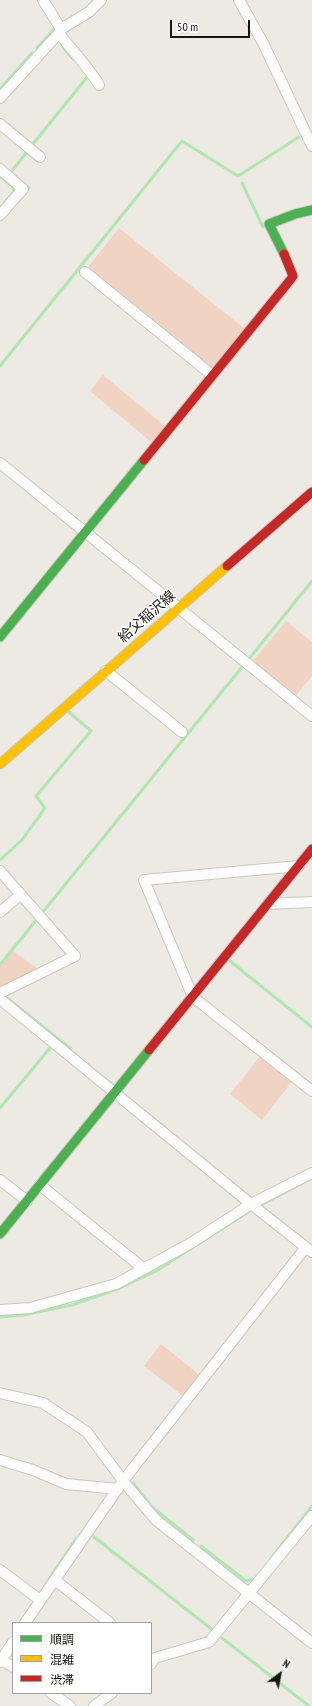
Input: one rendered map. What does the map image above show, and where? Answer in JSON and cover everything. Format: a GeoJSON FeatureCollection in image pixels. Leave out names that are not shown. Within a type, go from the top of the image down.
{"type":"FeatureCollection","features":[{"type":"Feature","properties":{"kind":"street"},"geometry":{"type":"LineString","coordinates":[[43,0],[70,49],[89,68],[99,85]]}},
{"type":"Feature","properties":{"kind":"street"},"geometry":{"type":"LineString","coordinates":[[0,98],[60,31],[89,12],[101,0]]}},
{"type":"Feature","properties":{"kind":"street"},"geometry":{"type":"LineString","coordinates":[[239,0],[263,43],[312,146]]}},
{"type":"Feature","properties":{"kind":"street"},"geometry":{"type":"LineString","coordinates":[[0,124],[40,157]]}},
{"type":"Feature","properties":{"kind":"street"},"geometry":{"type":"LineString","coordinates":[[0,169],[23,189],[0,215]]}},
{"type":"Feature","properties":{"kind":"street"},"geometry":{"type":"LineString","coordinates":[[0,637],[293,276],[269,224],[295,214],[312,210]]}},
{"type":"Feature","properties":{"kind":"street"},"geometry":{"type":"LineString","coordinates":[[85,272],[212,375]]}},
{"type":"Feature","properties":{"kind":"street"},"geometry":{"type":"LineString","coordinates":[[0,463],[312,716]]}},
{"type":"Feature","properties":{"kind":"street","name":"給父稲沢線"},"geometry":{"type":"LineString","coordinates":[[0,764],[312,492]]}},
{"type":"Feature","properties":{"kind":"street"},"geometry":{"type":"LineString","coordinates":[[106,671],[182,732]]}},
{"type":"Feature","properties":{"kind":"street"},"geometry":{"type":"LineString","coordinates":[[0,1234],[312,849]]}},
{"type":"Feature","properties":{"kind":"street"},"geometry":{"type":"LineString","coordinates":[[299,866],[144,880],[193,996],[312,1090]]}},
{"type":"Feature","properties":{"kind":"street"},"geometry":{"type":"LineString","coordinates":[[0,871],[75,956],[0,993]]}},
{"type":"Feature","properties":{"kind":"street"},"geometry":{"type":"LineString","coordinates":[[0,912],[20,894]]}},
{"type":"Feature","properties":{"kind":"street"},"geometry":{"type":"LineString","coordinates":[[268,904],[312,902]]}},
{"type":"Feature","properties":{"kind":"street"},"geometry":{"type":"LineString","coordinates":[[0,999],[309,1250],[121,1485],[26,1622]]}},
{"type":"Feature","properties":{"kind":"street"},"geometry":{"type":"LineString","coordinates":[[0,1310],[30,1308],[116,1284],[191,1243],[251,1204],[312,1173]]}},
{"type":"Feature","properties":{"kind":"street"},"geometry":{"type":"LineString","coordinates":[[0,1180],[27,1201]]}},
{"type":"Feature","properties":{"kind":"street"},"geometry":{"type":"LineString","coordinates":[[40,1185],[144,1269]]}},
{"type":"Feature","properties":{"kind":"street"},"geometry":{"type":"LineString","coordinates":[[0,1393],[43,1403],[65,1416],[87,1432],[121,1485],[156,1520],[312,1643]]}},
{"type":"Feature","properties":{"kind":"street"},"geometry":{"type":"LineString","coordinates":[[0,1460],[33,1470],[66,1484],[121,1485]]}},
{"type":"Feature","properties":{"kind":"street"},"geometry":{"type":"LineString","coordinates":[[152,1659],[209,1642],[312,1516]]}},
{"type":"Feature","properties":{"kind":"street"},"geometry":{"type":"LineString","coordinates":[[0,1570],[40,1600]]}},
{"type":"Feature","properties":{"kind":"street"},"geometry":{"type":"LineString","coordinates":[[55,1580],[109,1622]]}},
{"type":"Feature","properties":{"kind":"street"},"geometry":{"type":"LineString","coordinates":[[12,1643],[0,1660],[12,1667]]}},
{"type":"Feature","properties":{"kind":"street"},"geometry":{"type":"LineString","coordinates":[[52,1694],[70,1706]]}},
{"type":"Feature","properties":{"kind":"street"},"geometry":{"type":"LineString","coordinates":[[94,1706],[111,1694]]}},
{"type":"Feature","properties":{"kind":"shaded area"},"geometry":{"type":"Polygon","coordinates":[[[119,228],[245,329],[210,369],[87,268],[119,228]]]}},
{"type":"Feature","properties":{"kind":"shaded area"},"geometry":{"type":"Polygon","coordinates":[[[103,375],[166,427],[151,442],[90,391],[103,375]]]}},
{"type":"Feature","properties":{"kind":"shaded area"},"geometry":{"type":"Polygon","coordinates":[[[286,621],[312,642],[312,676],[295,697],[252,662],[286,621]]]}},
{"type":"Feature","properties":{"kind":"shaded area"},"geometry":{"type":"Polygon","coordinates":[[[13,951],[39,970],[0,989],[0,966],[13,951]]]}},
{"type":"Feature","properties":{"kind":"shaded area"},"geometry":{"type":"Polygon","coordinates":[[[262,1054],[294,1079],[262,1120],[230,1094],[262,1054]]]}},
{"type":"Feature","properties":{"kind":"shaded area"},"geometry":{"type":"Polygon","coordinates":[[[161,1344],[197,1373],[199,1378],[184,1397],[144,1366],[161,1344]]]}},
{"type":"Feature","properties":{"kind":"waterway"},"geometry":{"type":"LineString","coordinates":[[37,48],[55,28]]}},
{"type":"Feature","properties":{"kind":"waterway"},"geometry":{"type":"LineString","coordinates":[[60,42],[74,60]]}},
{"type":"Feature","properties":{"kind":"waterway"},"geometry":{"type":"LineString","coordinates":[[0,89],[32,53]]}},
{"type":"Feature","properties":{"kind":"waterway"},"geometry":{"type":"LineString","coordinates":[[32,145],[88,76],[87,74]]}},
{"type":"Feature","properties":{"kind":"waterway"},"geometry":{"type":"LineString","coordinates":[[0,366],[182,141],[238,176],[299,137]]}},
{"type":"Feature","properties":{"kind":"waterway"},"geometry":{"type":"LineString","coordinates":[[11,172],[26,153]]}},
{"type":"Feature","properties":{"kind":"waterway"},"geometry":{"type":"LineString","coordinates":[[0,176],[13,187],[14,192],[4,203]]}},
{"type":"Feature","properties":{"kind":"waterway"},"geometry":{"type":"LineString","coordinates":[[23,183],[29,188],[25,193]]}},
{"type":"Feature","properties":{"kind":"waterway"},"geometry":{"type":"LineString","coordinates":[[242,183],[263,227]]}},
{"type":"Feature","properties":{"kind":"waterway"},"geometry":{"type":"LineString","coordinates":[[249,659],[312,581]]}},
{"type":"Feature","properties":{"kind":"waterway"},"geometry":{"type":"LineString","coordinates":[[42,913],[242,667]]}},
{"type":"Feature","properties":{"kind":"waterway"},"geometry":{"type":"LineString","coordinates":[[0,860],[22,840],[45,808],[36,796],[91,731],[69,712]]}},
{"type":"Feature","properties":{"kind":"waterway"},"geometry":{"type":"LineString","coordinates":[[0,965],[37,919]]}},
{"type":"Feature","properties":{"kind":"waterway"},"geometry":{"type":"LineString","coordinates":[[230,961],[312,1027]]}},
{"type":"Feature","properties":{"kind":"waterway"},"geometry":{"type":"LineString","coordinates":[[7,998],[71,1049]]}},
{"type":"Feature","properties":{"kind":"waterway"},"geometry":{"type":"LineString","coordinates":[[0,1108],[50,1048]]}},
{"type":"Feature","properties":{"kind":"waterway"},"geometry":{"type":"LineString","coordinates":[[263,1204],[301,1184]]}},
{"type":"Feature","properties":{"kind":"waterway"},"geometry":{"type":"LineString","coordinates":[[0,1317],[23,1315],[72,1305],[120,1288],[156,1271],[250,1211]]}},
{"type":"Feature","properties":{"kind":"waterway"},"geometry":{"type":"LineString","coordinates":[[133,1483],[151,1506],[193,1540]]}},
{"type":"Feature","properties":{"kind":"waterway"},"geometry":{"type":"LineString","coordinates":[[272,1557],[312,1506]]}},
{"type":"Feature","properties":{"kind":"waterway"},"geometry":{"type":"LineString","coordinates":[[94,1537],[214,1631]]}},
{"type":"Feature","properties":{"kind":"waterway"},"geometry":{"type":"LineString","coordinates":[[49,1579],[76,1539]]}},
{"type":"Feature","properties":{"kind":"waterway"},"geometry":{"type":"LineString","coordinates":[[201,1546],[246,1581],[255,1579]]}},
{"type":"Feature","properties":{"kind":"waterway"},"geometry":{"type":"LineString","coordinates":[[222,1638],[309,1706]]}},
{"type":"Feature","properties":{"kind":"traffic: fast"},"geometry":{"type":"LineString","coordinates":[[284,254],[269,224],[295,214],[312,210]]}},
{"type":"Feature","properties":{"kind":"traffic: fast"},"geometry":{"type":"LineString","coordinates":[[0,637],[144,460]]}},
{"type":"Feature","properties":{"kind":"traffic: fast"},"geometry":{"type":"LineString","coordinates":[[0,1234],[149,1050]]}},
{"type":"Feature","properties":{"kind":"traffic: slow"},"geometry":{"type":"LineString","coordinates":[[0,764],[227,566]]}},
{"type":"Feature","properties":{"kind":"traffic: jam"},"geometry":{"type":"LineString","coordinates":[[144,460],[291,279],[293,276],[284,254]]}},
{"type":"Feature","properties":{"kind":"traffic: jam"},"geometry":{"type":"LineString","coordinates":[[227,566],[312,492]]}},
{"type":"Feature","properties":{"kind":"traffic: jam"},"geometry":{"type":"LineString","coordinates":[[149,1050],[312,849]]}}]}
